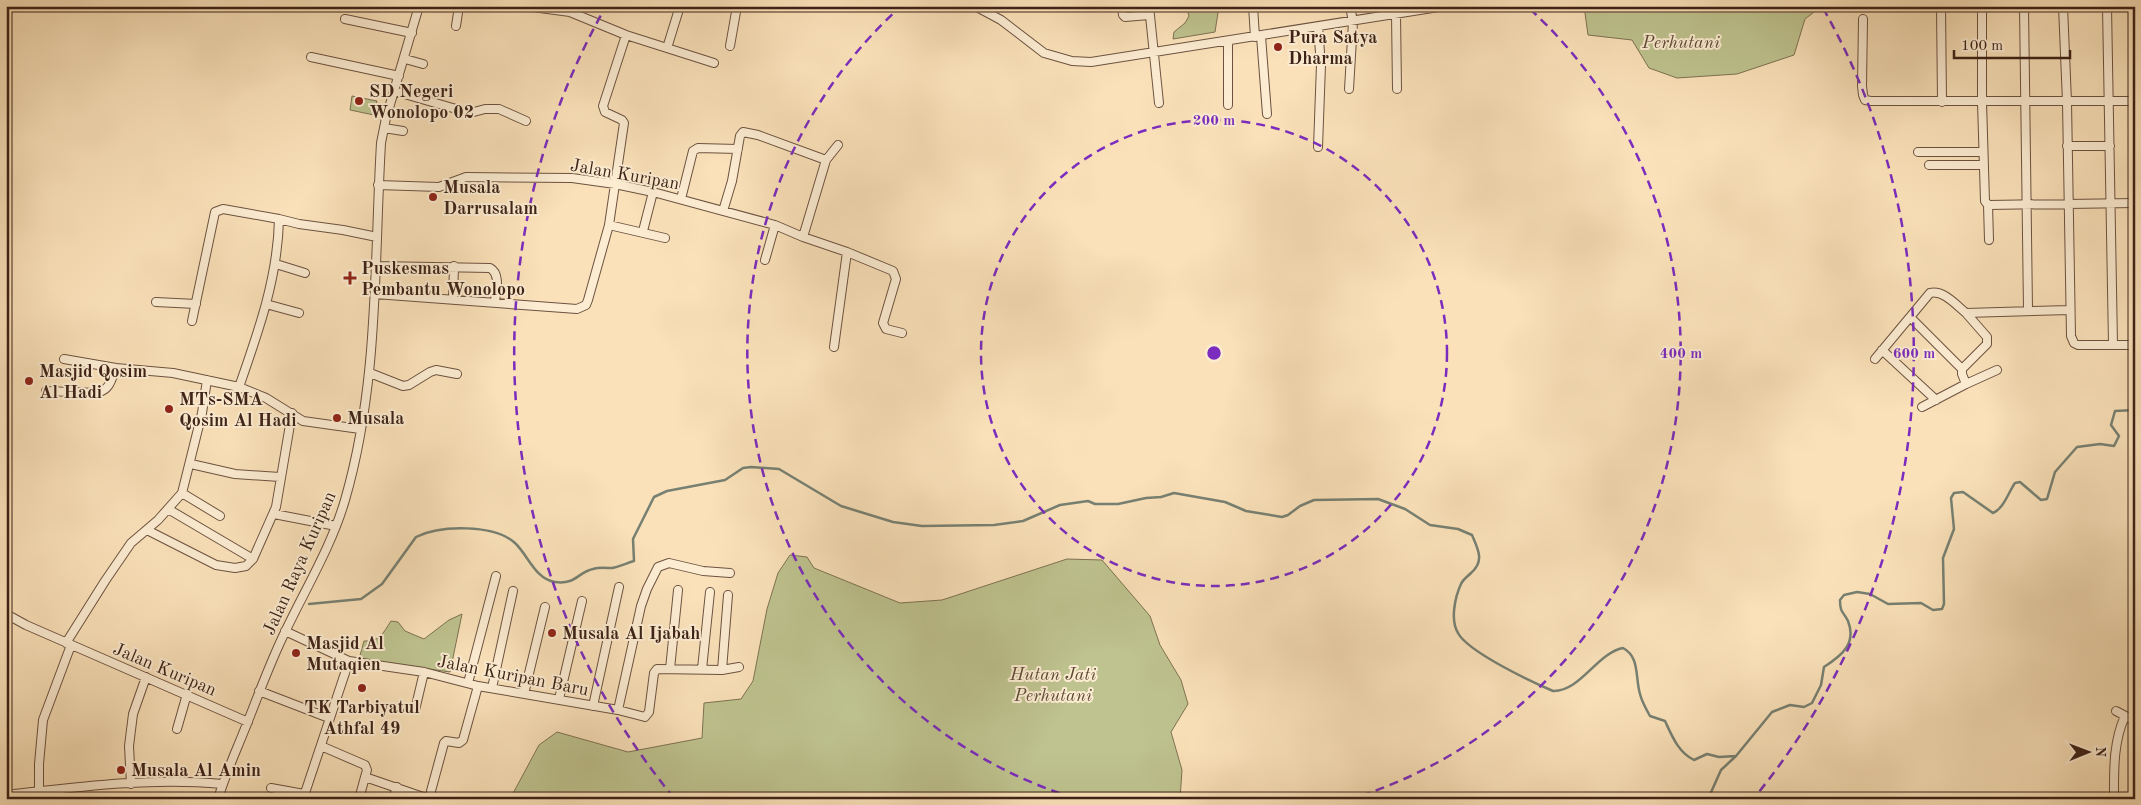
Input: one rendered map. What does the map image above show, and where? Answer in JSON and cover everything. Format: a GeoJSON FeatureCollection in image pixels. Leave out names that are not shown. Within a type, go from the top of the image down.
{"type":"FeatureCollection","features":[{"type":"Feature","properties":{"kind":"street","name":"Jalan Raya Kuripan"},"geometry":{"type":"LineString","coordinates":[[218,799],[222,784],[259,691],[285,631],[336,526],[353,467],[370,374],[381,143],[419,6]]}},
{"type":"Feature","properties":{"kind":"street"},"geometry":{"type":"LineString","coordinates":[[456,26],[459,6]]}},
{"type":"Feature","properties":{"kind":"street"},"geometry":{"type":"LineString","coordinates":[[525,6],[571,9],[626,35],[714,63]]}},
{"type":"Feature","properties":{"kind":"street"},"geometry":{"type":"LineString","coordinates":[[667,48],[680,6]]}},
{"type":"Feature","properties":{"kind":"street"},"geometry":{"type":"LineString","coordinates":[[730,46],[737,6]]}},
{"type":"Feature","properties":{"kind":"street"},"geometry":{"type":"LineString","coordinates":[[975,6],[1001,20],[1044,53],[1072,61],[1091,62],[1445,6]]}},
{"type":"Feature","properties":{"kind":"street"},"geometry":{"type":"LineString","coordinates":[[1122,6],[1123,16],[1125,17],[1149,15]]}},
{"type":"Feature","properties":{"kind":"street"},"geometry":{"type":"LineString","coordinates":[[1149,6],[1159,104]]}},
{"type":"Feature","properties":{"kind":"street"},"geometry":{"type":"LineString","coordinates":[[1253,6],[1267,114]]}},
{"type":"Feature","properties":{"kind":"street"},"geometry":{"type":"LineString","coordinates":[[1349,89],[1353,22],[1350,6]]}},
{"type":"Feature","properties":{"kind":"street"},"geometry":{"type":"LineString","coordinates":[[1941,6],[1942,102]]}},
{"type":"Feature","properties":{"kind":"street"},"geometry":{"type":"LineString","coordinates":[[1982,6],[1983,164],[1984,196],[1988,205],[1989,240]]}},
{"type":"Feature","properties":{"kind":"street"},"geometry":{"type":"LineString","coordinates":[[2024,6],[2028,310]]}},
{"type":"Feature","properties":{"kind":"street"},"geometry":{"type":"LineString","coordinates":[[2063,6],[2067,102],[2071,336],[2074,343],[2135,345]]}},
{"type":"Feature","properties":{"kind":"street"},"geometry":{"type":"LineString","coordinates":[[2107,6],[2112,203],[2113,345]]}},
{"type":"Feature","properties":{"kind":"street"},"geometry":{"type":"LineString","coordinates":[[1396,14],[1397,89]]}},
{"type":"Feature","properties":{"kind":"street"},"geometry":{"type":"LineString","coordinates":[[345,19],[412,33]]}},
{"type":"Feature","properties":{"kind":"street"},"geometry":{"type":"LineString","coordinates":[[1863,20],[1862,95],[1865,100],[1871,102],[2135,101]]}},
{"type":"Feature","properties":{"kind":"street"},"geometry":{"type":"LineString","coordinates":[[1318,27],[1321,65],[1318,147]]}},
{"type":"Feature","properties":{"kind":"street"},"geometry":{"type":"LineString","coordinates":[[375,294],[582,308],[588,300],[609,225],[624,123],[622,120],[605,112],[603,106],[626,35]]}},
{"type":"Feature","properties":{"kind":"street"},"geometry":{"type":"LineString","coordinates":[[1228,41],[1228,105]]}},
{"type":"Feature","properties":{"kind":"street"},"geometry":{"type":"LineString","coordinates":[[311,57],[399,76]]}},
{"type":"Feature","properties":{"kind":"street"},"geometry":{"type":"LineString","coordinates":[[405,59],[423,64]]}},
{"type":"Feature","properties":{"kind":"street"},"geometry":{"type":"LineString","coordinates":[[394,91],[470,113],[485,109],[499,109],[526,121]]}},
{"type":"Feature","properties":{"kind":"street"},"geometry":{"type":"LineString","coordinates":[[384,128],[403,132]]}},
{"type":"Feature","properties":{"kind":"street"},"geometry":{"type":"LineString","coordinates":[[723,211],[732,182],[740,136],[743,132],[750,132],[826,160]]}},
{"type":"Feature","properties":{"kind":"street"},"geometry":{"type":"LineString","coordinates":[[803,238],[826,160],[838,145]]}},
{"type":"Feature","properties":{"kind":"street"},"geometry":{"type":"LineString","coordinates":[[2067,146],[2110,146]]}},
{"type":"Feature","properties":{"kind":"street"},"geometry":{"type":"LineString","coordinates":[[681,199],[693,150],[698,148],[738,150]]}},
{"type":"Feature","properties":{"kind":"street"},"geometry":{"type":"LineString","coordinates":[[1918,152],[1983,152]]}},
{"type":"Feature","properties":{"kind":"street"},"geometry":{"type":"LineString","coordinates":[[1929,165],[1983,164]]}},
{"type":"Feature","properties":{"kind":"street","name":"Jalan Kuripan"},"geometry":{"type":"LineString","coordinates":[[378,184],[439,188],[466,177],[572,178],[653,192],[775,224],[803,238],[848,252],[893,271],[896,279],[883,323],[886,329],[902,333]]}},
{"type":"Feature","properties":{"kind":"street"},"geometry":{"type":"LineString","coordinates":[[642,231],[653,192]]}},
{"type":"Feature","properties":{"kind":"street"},"geometry":{"type":"LineString","coordinates":[[1988,205],[2135,203]]}},
{"type":"Feature","properties":{"kind":"street"},"geometry":{"type":"LineString","coordinates":[[192,321],[214,212],[223,209],[377,237]]}},
{"type":"Feature","properties":{"kind":"street"},"geometry":{"type":"LineString","coordinates":[[239,387],[266,304],[276,264],[279,243],[279,219]]}},
{"type":"Feature","properties":{"kind":"street"},"geometry":{"type":"LineString","coordinates":[[765,260],[775,224]]}},
{"type":"Feature","properties":{"kind":"street"},"geometry":{"type":"LineString","coordinates":[[609,225],[642,231],[665,238]]}},
{"type":"Feature","properties":{"kind":"street"},"geometry":{"type":"LineString","coordinates":[[834,347],[848,252]]}},
{"type":"Feature","properties":{"kind":"street"},"geometry":{"type":"LineString","coordinates":[[276,264],[305,273]]}},
{"type":"Feature","properties":{"kind":"street"},"geometry":{"type":"LineString","coordinates":[[376,266],[490,268],[494,270],[497,279],[495,302]]}},
{"type":"Feature","properties":{"kind":"street"},"geometry":{"type":"LineString","coordinates":[[452,299],[454,266]]}},
{"type":"Feature","properties":{"kind":"street"},"geometry":{"type":"LineString","coordinates":[[1875,359],[1930,293],[1934,292],[1945,295],[1966,313],[1988,340],[1985,347],[1962,369]]}},
{"type":"Feature","properties":{"kind":"street"},"geometry":{"type":"LineString","coordinates":[[156,302],[196,304]]}},
{"type":"Feature","properties":{"kind":"street"},"geometry":{"type":"LineString","coordinates":[[266,304],[299,313]]}},
{"type":"Feature","properties":{"kind":"street"},"geometry":{"type":"LineString","coordinates":[[1966,313],[2070,310]]}},
{"type":"Feature","properties":{"kind":"street"},"geometry":{"type":"LineString","coordinates":[[1910,317],[1962,369],[1966,384]]}},
{"type":"Feature","properties":{"kind":"street"},"geometry":{"type":"LineString","coordinates":[[1882,350],[1936,400]]}},
{"type":"Feature","properties":{"kind":"street"},"geometry":{"type":"LineString","coordinates":[[64,359],[116,368],[174,373],[239,387],[266,398],[303,421],[360,429]]}},
{"type":"Feature","properties":{"kind":"street"},"geometry":{"type":"LineString","coordinates":[[46,391],[103,392],[109,386],[116,368]]}},
{"type":"Feature","properties":{"kind":"street"},"geometry":{"type":"LineString","coordinates":[[370,374],[403,386],[409,385],[436,370],[457,374]]}},
{"type":"Feature","properties":{"kind":"street"},"geometry":{"type":"LineString","coordinates":[[1922,408],[1966,384],[1997,370]]}},
{"type":"Feature","properties":{"kind":"street"},"geometry":{"type":"LineString","coordinates":[[39,795],[43,720],[69,644],[105,580],[131,543],[182,494],[191,464],[207,380]]}},
{"type":"Feature","properties":{"kind":"street"},"geometry":{"type":"LineString","coordinates":[[146,530],[216,566],[235,568],[246,566],[253,559],[274,514],[292,413]]}},
{"type":"Feature","properties":{"kind":"street"},"geometry":{"type":"LineString","coordinates":[[191,464],[235,474],[280,477]]}},
{"type":"Feature","properties":{"kind":"street"},"geometry":{"type":"LineString","coordinates":[[182,494],[220,516]]}},
{"type":"Feature","properties":{"kind":"street"},"geometry":{"type":"LineString","coordinates":[[168,509],[253,559]]}},
{"type":"Feature","properties":{"kind":"street"},"geometry":{"type":"LineString","coordinates":[[274,514],[336,526]]}},
{"type":"Feature","properties":{"kind":"street"},"geometry":{"type":"LineString","coordinates":[[618,710],[640,606],[646,589],[658,567],[669,563],[703,571],[730,573]]}},
{"type":"Feature","properties":{"kind":"street"},"geometry":{"type":"LineString","coordinates":[[468,683],[496,576]]}},
{"type":"Feature","properties":{"kind":"street"},"geometry":{"type":"LineString","coordinates":[[593,706],[619,587]]}},
{"type":"Feature","properties":{"kind":"street"},"geometry":{"type":"LineString","coordinates":[[678,590],[670,669],[722,670],[739,667]]}},
{"type":"Feature","properties":{"kind":"street"},"geometry":{"type":"LineString","coordinates":[[492,688],[513,591]]}},
{"type":"Feature","properties":{"kind":"street"},"geometry":{"type":"LineString","coordinates":[[702,669],[710,592]]}},
{"type":"Feature","properties":{"kind":"street"},"geometry":{"type":"LineString","coordinates":[[722,670],[728,595]]}},
{"type":"Feature","properties":{"kind":"street"},"geometry":{"type":"LineString","coordinates":[[559,699],[582,601]]}},
{"type":"Feature","properties":{"kind":"street"},"geometry":{"type":"LineString","coordinates":[[524,694],[545,607]]}},
{"type":"Feature","properties":{"kind":"street","name":"Jalan Kuripan"},"geometry":{"type":"LineString","coordinates":[[6,614],[69,644],[248,722]]}},
{"type":"Feature","properties":{"kind":"street","name":"Jalan Kuripan Baru"},"geometry":{"type":"LineString","coordinates":[[285,631],[349,661],[424,672],[478,686],[559,699],[645,717],[648,715],[654,673],[660,668],[670,669]]}},
{"type":"Feature","properties":{"kind":"street"},"geometry":{"type":"LineString","coordinates":[[271,788],[303,796],[349,661]]}},
{"type":"Feature","properties":{"kind":"street"},"geometry":{"type":"LineString","coordinates":[[415,710],[424,672]]}},
{"type":"Feature","properties":{"kind":"street"},"geometry":{"type":"LineString","coordinates":[[131,784],[129,746],[134,714],[146,677]]}},
{"type":"Feature","properties":{"kind":"street"},"geometry":{"type":"LineString","coordinates":[[365,776],[430,799],[444,743],[446,741],[459,742],[463,740],[478,686]]}},
{"type":"Feature","properties":{"kind":"street"},"geometry":{"type":"LineString","coordinates":[[259,691],[330,718]]}},
{"type":"Feature","properties":{"kind":"street"},"geometry":{"type":"LineString","coordinates":[[177,729],[186,694]]}},
{"type":"Feature","properties":{"kind":"street"},"geometry":{"type":"LineString","coordinates":[[2116,711],[2135,721]]}},
{"type":"Feature","properties":{"kind":"street"},"geometry":{"type":"LineString","coordinates":[[2114,799],[2116,744],[2118,730],[2124,716]]}},
{"type":"Feature","properties":{"kind":"street"},"geometry":{"type":"LineString","coordinates":[[321,746],[365,765],[367,770],[359,799]]}},
{"type":"Feature","properties":{"kind":"street"},"geometry":{"type":"LineString","coordinates":[[6,795],[39,795],[131,784],[205,782],[222,784]]}},
{"type":"Feature","properties":{"kind":"street"},"geometry":{"type":"LineString","coordinates":[[393,799],[396,788]]}},
{"type":"Feature","properties":{"kind":"green space"},"geometry":{"type":"Polygon","coordinates":[[[1186,6],[1219,6],[1215,32],[1173,39],[1174,32],[1185,23],[1189,16],[1186,6]]]}},
{"type":"Feature","properties":{"kind":"green space","name":"Perhutani"},"geometry":{"type":"Polygon","coordinates":[[[1584,6],[1822,6],[1805,19],[1794,55],[1737,74],[1677,78],[1649,68],[1632,40],[1588,35],[1584,6]]]}},
{"type":"Feature","properties":{"kind":"green space"},"geometry":{"type":"Polygon","coordinates":[[[352,96],[377,101],[374,115],[350,110],[352,96]]]}},
{"type":"Feature","properties":{"kind":"green space","name":"Hutan Jati Perhutani"},"geometry":{"type":"Polygon","coordinates":[[[790,555],[807,557],[814,568],[900,603],[942,600],[1067,559],[1102,560],[1150,616],[1160,645],[1181,680],[1188,704],[1171,732],[1182,770],[1180,799],[510,799],[539,745],[557,732],[628,752],[702,738],[704,703],[741,699],[753,681],[767,609],[778,573],[790,555]]]}},
{"type":"Feature","properties":{"kind":"green space"},"geometry":{"type":"Polygon","coordinates":[[[462,614],[450,672],[359,659],[364,641],[377,638],[391,621],[398,622],[405,631],[424,639],[449,620],[462,614]]]}},
{"type":"Feature","properties":{"kind":"waterway"},"geometry":{"type":"LineString","coordinates":[[1708,799],[1721,770],[1736,756],[1772,712],[1790,705],[1804,707],[1812,703],[1821,685],[1824,667],[1841,654],[1849,643],[1850,629],[1840,604],[1840,600],[1844,595],[1857,592],[1870,594],[1888,604],[1921,603],[1933,610],[1942,609],[1944,604],[1943,558],[1954,529],[1951,498],[1954,493],[1963,492],[1993,513],[2003,504],[2015,483],[2020,482],[2041,500],[2047,499],[2055,472],[2077,447],[2100,444],[2114,446],[2119,436],[2111,425],[2115,411],[2135,410]]}},
{"type":"Feature","properties":{"kind":"waterway"},"geometry":{"type":"LineString","coordinates":[[309,604],[361,599],[382,584],[416,537],[439,530],[467,528],[494,532],[506,537],[520,548],[537,572],[548,580],[555,582],[568,582],[595,568],[617,567],[634,561],[633,539],[654,497],[667,491],[725,480],[743,468],[751,467],[779,469],[841,506],[893,522],[922,526],[994,525],[1023,521],[1060,505],[1088,501],[1095,504],[1118,504],[1174,493],[1225,502],[1246,511],[1282,517],[1314,500],[1378,499],[1405,509],[1430,525],[1458,529],[1472,535],[1478,550],[1478,564],[1461,584],[1455,602],[1454,622],[1458,633],[1474,649],[1501,666],[1553,691],[1563,690],[1572,685],[1605,657],[1623,648],[1635,662],[1641,697],[1650,716],[1665,721],[1676,743],[1688,757],[1694,760],[1707,754],[1719,757],[1736,756]]}},
{"type":"Feature","properties":{"kind":"place","name":"Pura Satya Dharma"},"geometry":{"type":"Point","coordinates":[1278,47]}},
{"type":"Feature","properties":{"kind":"place","name":"SD Negeri Wonolopo 02"},"geometry":{"type":"Point","coordinates":[359,101]}},
{"type":"Feature","properties":{"kind":"place","name":"Musala Darrusalam"},"geometry":{"type":"Point","coordinates":[433,197]}},
{"type":"Feature","properties":{"kind":"place","name":"Puskesmas Pembantu Wonolopo"},"geometry":{"type":"Point","coordinates":[350,278]}},
{"type":"Feature","properties":{"kind":"place","name":"Masjid Qosim Al Hadi"},"geometry":{"type":"Point","coordinates":[29,381]}},
{"type":"Feature","properties":{"kind":"place","name":"MTs-SMA Qosim Al Hadi"},"geometry":{"type":"Point","coordinates":[169,409]}},
{"type":"Feature","properties":{"kind":"place","name":"Musala"},"geometry":{"type":"Point","coordinates":[337,418]}},
{"type":"Feature","properties":{"kind":"place","name":"Musala Al Ijabah"},"geometry":{"type":"Point","coordinates":[552,633]}},
{"type":"Feature","properties":{"kind":"place","name":"Masjid Al Mutaqien"},"geometry":{"type":"Point","coordinates":[296,653]}},
{"type":"Feature","properties":{"kind":"place","name":"TK Tarbiyatul Athfal 49"},"geometry":{"type":"Point","coordinates":[362,688]}},
{"type":"Feature","properties":{"kind":"place","name":"Musala Al Amin"},"geometry":{"type":"Point","coordinates":[121,770]}}]}
